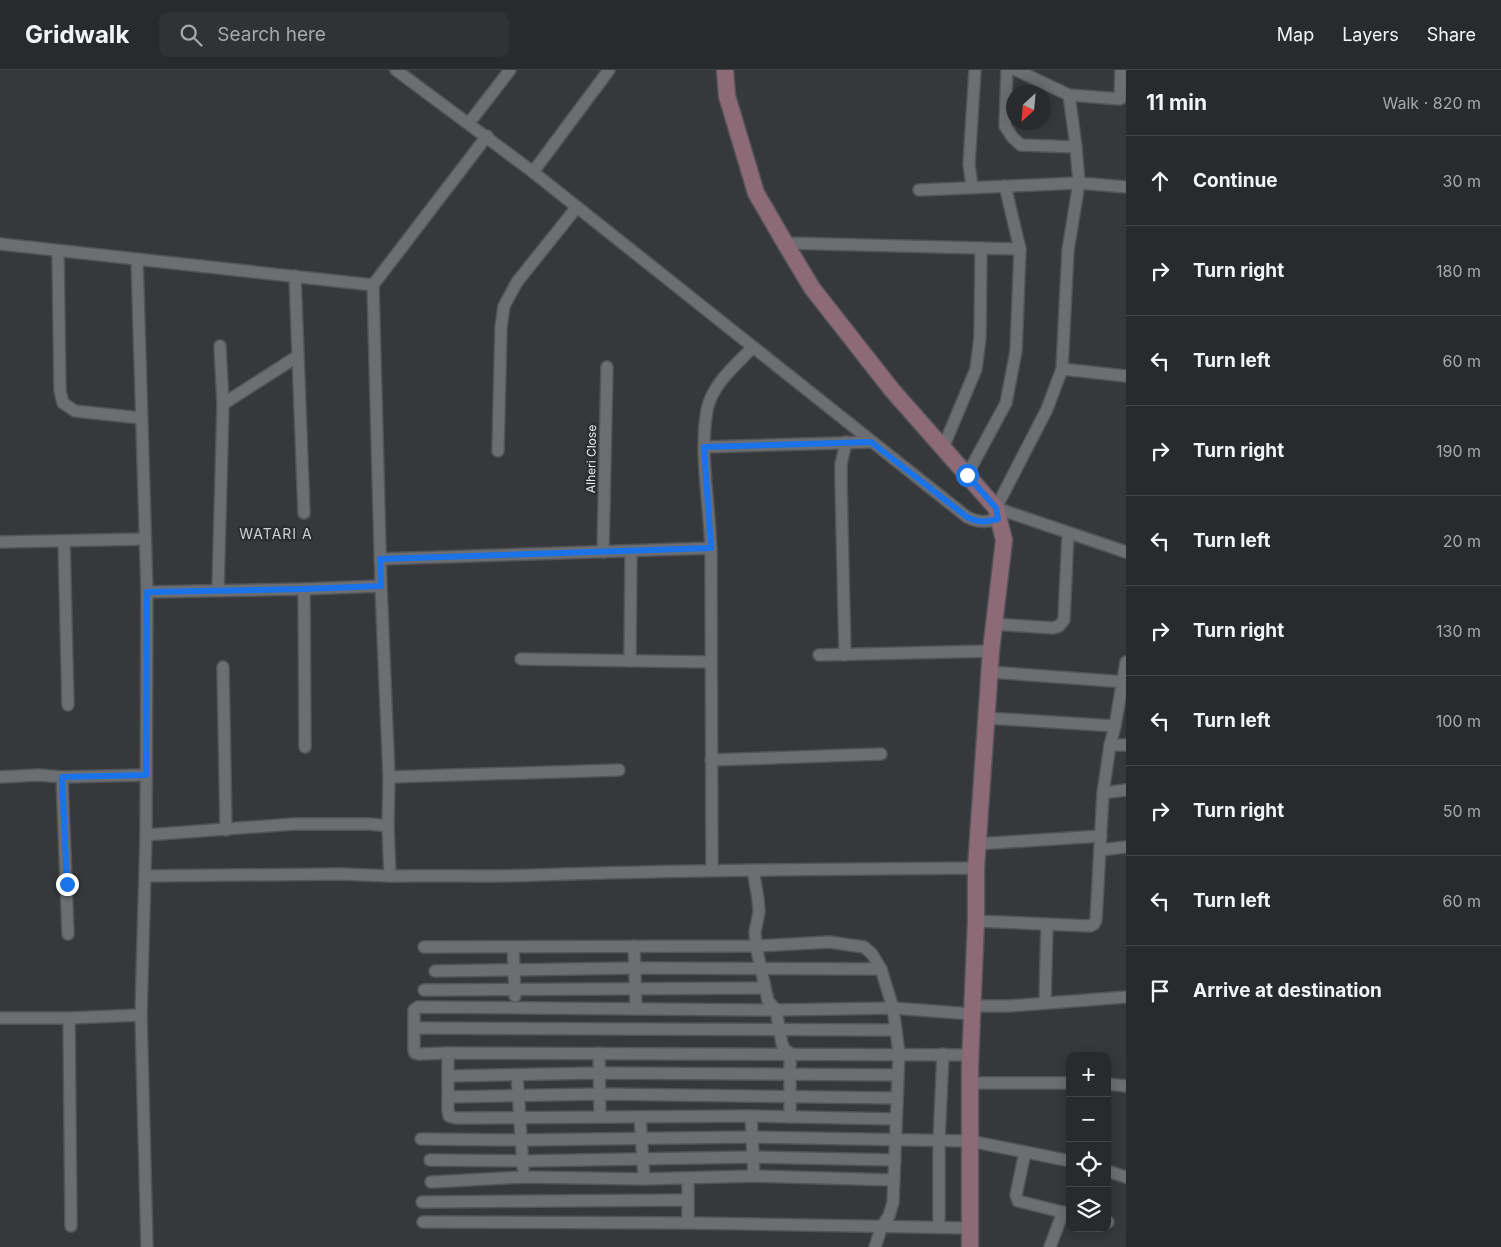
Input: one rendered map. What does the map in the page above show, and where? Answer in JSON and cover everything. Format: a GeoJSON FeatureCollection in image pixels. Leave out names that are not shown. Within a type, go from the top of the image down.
{"type":"FeatureCollection","features":[{"type":"Feature","properties":{"kind":"street"},"geometry":{"type":"LineString","coordinates":[[396,70],[533,172],[967,517],[984,523],[997,514],[1047,409],[1062,369],[1068,250],[1079,183],[1068,95]]}},
{"type":"Feature","properties":{"kind":"street"},"geometry":{"type":"LineString","coordinates":[[469,123],[510,70]]}},
{"type":"Feature","properties":{"kind":"street"},"geometry":{"type":"LineString","coordinates":[[533,172],[609,70]]}},
{"type":"Feature","properties":{"kind":"street"},"geometry":{"type":"LineString","coordinates":[[725,70],[727,96],[756,193],[785,243],[812,288],[892,390],[967,475],[997,514],[1004,540],[991,651],[977,844],[976,922],[970,1054],[970,1247]]}},
{"type":"Feature","properties":{"kind":"street"},"geometry":{"type":"LineString","coordinates":[[972,187],[969,164],[975,70]]}},
{"type":"Feature","properties":{"kind":"street"},"geometry":{"type":"LineString","coordinates":[[1007,70],[1005,126],[1013,138],[1021,145],[1076,147]]}},
{"type":"Feature","properties":{"kind":"street"},"geometry":{"type":"LineString","coordinates":[[1016,70],[1068,95],[1123,100],[1121,70]]}},
{"type":"Feature","properties":{"kind":"street"},"geometry":{"type":"LineString","coordinates":[[390,876],[388,826],[390,778],[380,559],[373,285],[487,136]]}},
{"type":"Feature","properties":{"kind":"street"},"geometry":{"type":"LineString","coordinates":[[919,190],[1079,183],[1126,187]]}},
{"type":"Feature","properties":{"kind":"street"},"geometry":{"type":"LineString","coordinates":[[967,475],[1006,402],[1016,351],[1020,249],[1004,186]]}},
{"type":"Feature","properties":{"kind":"street"},"geometry":{"type":"LineString","coordinates":[[498,451],[501,327],[504,306],[517,282],[577,207]]}},
{"type":"Feature","properties":{"kind":"street"},"geometry":{"type":"LineString","coordinates":[[785,243],[1020,249]]}},
{"type":"Feature","properties":{"kind":"street"},"geometry":{"type":"LineString","coordinates":[[0,244],[373,285]]}},
{"type":"Feature","properties":{"kind":"street"},"geometry":{"type":"LineString","coordinates":[[942,448],[976,368],[980,338],[981,248]]}},
{"type":"Feature","properties":{"kind":"street"},"geometry":{"type":"LineString","coordinates":[[58,251],[60,391],[63,403],[75,411],[141,418]]}},
{"type":"Feature","properties":{"kind":"street"},"geometry":{"type":"LineString","coordinates":[[137,259],[147,592],[146,836],[141,1016],[141,1078],[147,1247]]}},
{"type":"Feature","properties":{"kind":"street"},"geometry":{"type":"LineString","coordinates":[[295,276],[304,513]]}},
{"type":"Feature","properties":{"kind":"street"},"geometry":{"type":"LineString","coordinates":[[218,590],[223,404],[220,346]]}},
{"type":"Feature","properties":{"kind":"street"},"geometry":{"type":"LineString","coordinates":[[712,870],[711,548],[704,447],[707,410],[712,393],[729,372],[754,347]]}},
{"type":"Feature","properties":{"kind":"street"},"geometry":{"type":"LineString","coordinates":[[223,404],[298,356]]}},
{"type":"Feature","properties":{"kind":"street","name":"Alheri Close"},"geometry":{"type":"LineString","coordinates":[[603,552],[607,367]]}},
{"type":"Feature","properties":{"kind":"street"},"geometry":{"type":"LineString","coordinates":[[1062,369],[1126,376]]}},
{"type":"Feature","properties":{"kind":"street"},"geometry":{"type":"LineString","coordinates":[[845,655],[841,464],[846,442]]}},
{"type":"Feature","properties":{"kind":"street"},"geometry":{"type":"LineString","coordinates":[[704,447],[871,442]]}},
{"type":"Feature","properties":{"kind":"street"},"geometry":{"type":"LineString","coordinates":[[997,514],[1068,533],[1126,552]]}},
{"type":"Feature","properties":{"kind":"street"},"geometry":{"type":"LineString","coordinates":[[994,624],[1053,628],[1059,626],[1064,620],[1068,533]]}},
{"type":"Feature","properties":{"kind":"street"},"geometry":{"type":"LineString","coordinates":[[0,542],[144,539]]}},
{"type":"Feature","properties":{"kind":"street"},"geometry":{"type":"LineString","coordinates":[[64,541],[68,705]]}},
{"type":"Feature","properties":{"kind":"street"},"geometry":{"type":"LineString","coordinates":[[380,559],[711,548]]}},
{"type":"Feature","properties":{"kind":"street"},"geometry":{"type":"LineString","coordinates":[[630,661],[631,551]]}},
{"type":"Feature","properties":{"kind":"street"},"geometry":{"type":"LineString","coordinates":[[147,592],[381,586]]}},
{"type":"Feature","properties":{"kind":"street"},"geometry":{"type":"LineString","coordinates":[[304,589],[305,747]]}},
{"type":"Feature","properties":{"kind":"street"},"geometry":{"type":"LineString","coordinates":[[819,654],[991,651]]}},
{"type":"Feature","properties":{"kind":"street"},"geometry":{"type":"LineString","coordinates":[[521,659],[711,662]]}},
{"type":"Feature","properties":{"kind":"street"},"geometry":{"type":"LineString","coordinates":[[976,922],[1090,926],[1094,924],[1096,920],[1103,793],[1126,662]]}},
{"type":"Feature","properties":{"kind":"street"},"geometry":{"type":"LineString","coordinates":[[223,667],[226,830]]}},
{"type":"Feature","properties":{"kind":"street"},"geometry":{"type":"LineString","coordinates":[[990,672],[1124,682]]}},
{"type":"Feature","properties":{"kind":"street"},"geometry":{"type":"LineString","coordinates":[[987,718],[1115,726]]}},
{"type":"Feature","properties":{"kind":"street"},"geometry":{"type":"LineString","coordinates":[[1110,745],[1126,745]]}},
{"type":"Feature","properties":{"kind":"street"},"geometry":{"type":"LineString","coordinates":[[711,760],[881,754]]}},
{"type":"Feature","properties":{"kind":"street"},"geometry":{"type":"LineString","coordinates":[[390,778],[619,770]]}},
{"type":"Feature","properties":{"kind":"street"},"geometry":{"type":"LineString","coordinates":[[0,777],[146,775]]}},
{"type":"Feature","properties":{"kind":"street"},"geometry":{"type":"LineString","coordinates":[[62,777],[68,934]]}},
{"type":"Feature","properties":{"kind":"street"},"geometry":{"type":"LineString","coordinates":[[1103,793],[1126,790]]}},
{"type":"Feature","properties":{"kind":"street"},"geometry":{"type":"LineString","coordinates":[[146,836],[294,824],[370,824],[388,826]]}},
{"type":"Feature","properties":{"kind":"street"},"geometry":{"type":"LineString","coordinates":[[977,844],[1100,836]]}},
{"type":"Feature","properties":{"kind":"street"},"geometry":{"type":"LineString","coordinates":[[1100,850],[1126,847]]}},
{"type":"Feature","properties":{"kind":"street"},"geometry":{"type":"LineString","coordinates":[[145,876],[340,874],[390,876],[538,875],[712,870],[976,868]]}},
{"type":"Feature","properties":{"kind":"street"},"geometry":{"type":"LineString","coordinates":[[753,870],[759,912],[755,932],[756,946],[768,1001],[776,1010],[781,1029],[782,1044],[785,1050],[790,1053]]}},
{"type":"Feature","properties":{"kind":"street"},"geometry":{"type":"LineString","coordinates":[[1045,1002],[1047,924]]}},
{"type":"Feature","properties":{"kind":"street"},"geometry":{"type":"LineString","coordinates":[[424,947],[756,946],[829,942],[864,947],[872,954],[881,969],[893,1008],[899,1054],[893,1202],[875,1247]]}},
{"type":"Feature","properties":{"kind":"street"},"geometry":{"type":"LineString","coordinates":[[514,946],[515,1008]]}},
{"type":"Feature","properties":{"kind":"street"},"geometry":{"type":"LineString","coordinates":[[634,946],[636,1009]]}},
{"type":"Feature","properties":{"kind":"street"},"geometry":{"type":"LineString","coordinates":[[434,971],[635,968],[881,969]]}},
{"type":"Feature","properties":{"kind":"street"},"geometry":{"type":"LineString","coordinates":[[424,990],[765,988]]}},
{"type":"Feature","properties":{"kind":"street"},"geometry":{"type":"LineString","coordinates":[[970,1054],[415,1053],[414,1010],[418,1007],[776,1010],[893,1008],[972,1010],[1045,1002],[1085,1002],[1126,997]]}},
{"type":"Feature","properties":{"kind":"street"},"geometry":{"type":"LineString","coordinates":[[0,1018],[141,1016]]}},
{"type":"Feature","properties":{"kind":"street"},"geometry":{"type":"LineString","coordinates":[[69,1018],[71,1226]]}},
{"type":"Feature","properties":{"kind":"street"},"geometry":{"type":"LineString","coordinates":[[415,1028],[896,1030]]}},
{"type":"Feature","properties":{"kind":"street"},"geometry":{"type":"LineString","coordinates":[[448,1053],[450,1116],[456,1118],[751,1116],[896,1120]]}},
{"type":"Feature","properties":{"kind":"street"},"geometry":{"type":"LineString","coordinates":[[599,1053],[600,1117]]}},
{"type":"Feature","properties":{"kind":"street"},"geometry":{"type":"LineString","coordinates":[[790,1053],[790,1117]]}},
{"type":"Feature","properties":{"kind":"street"},"geometry":{"type":"LineString","coordinates":[[938,1227],[939,1140],[943,1054]]}},
{"type":"Feature","properties":{"kind":"street"},"geometry":{"type":"LineString","coordinates":[[448,1076],[599,1073],[790,1073],[898,1076]]}},
{"type":"Feature","properties":{"kind":"street"},"geometry":{"type":"LineString","coordinates":[[517,1075],[524,1177]]}},
{"type":"Feature","properties":{"kind":"street"},"geometry":{"type":"LineString","coordinates":[[970,1084],[1066,1083]]}},
{"type":"Feature","properties":{"kind":"street"},"geometry":{"type":"LineString","coordinates":[[1111,1084],[1126,1086]]}},
{"type":"Feature","properties":{"kind":"street"},"geometry":{"type":"LineString","coordinates":[[448,1097],[600,1094],[897,1098]]}},
{"type":"Feature","properties":{"kind":"street"},"geometry":{"type":"LineString","coordinates":[[751,1116],[754,1176]]}},
{"type":"Feature","properties":{"kind":"street"},"geometry":{"type":"LineString","coordinates":[[640,1117],[644,1179]]}},
{"type":"Feature","properties":{"kind":"street"},"geometry":{"type":"LineString","coordinates":[[421,1139],[522,1140],[752,1137],[970,1141],[1066,1160]]}},
{"type":"Feature","properties":{"kind":"street"},"geometry":{"type":"LineString","coordinates":[[1025,1152],[1016,1195],[1018,1202],[1066,1213],[1050,1247]]}},
{"type":"Feature","properties":{"kind":"street"},"geometry":{"type":"LineString","coordinates":[[430,1160],[523,1161],[753,1157],[895,1160]]}},
{"type":"Feature","properties":{"kind":"street"},"geometry":{"type":"LineString","coordinates":[[1111,1171],[1126,1177]]}},
{"type":"Feature","properties":{"kind":"street"},"geometry":{"type":"LineString","coordinates":[[431,1182],[524,1177],[644,1179],[754,1176],[894,1180]]}},
{"type":"Feature","properties":{"kind":"street"},"geometry":{"type":"LineString","coordinates":[[688,1178],[688,1223]]}},
{"type":"Feature","properties":{"kind":"street"},"geometry":{"type":"LineString","coordinates":[[422,1202],[688,1200]]}},
{"type":"Feature","properties":{"kind":"street"},"geometry":{"type":"LineString","coordinates":[[423,1222],[688,1223],[970,1228]]}},
{"type":"Feature","properties":{"kind":"district","name":"WATARI A"},"geometry":{"type":"Point","coordinates":[276,533]}},
{"type":"Feature","properties":{"kind":"route"},"geometry":{"type":"LineString","coordinates":[[67,884],[62,777],[146,775],[147,592],[381,586],[380,559],[711,548],[704,447],[871,442],[967,517],[984,523],[998,519],[996,508],[967,475]]}}]}
